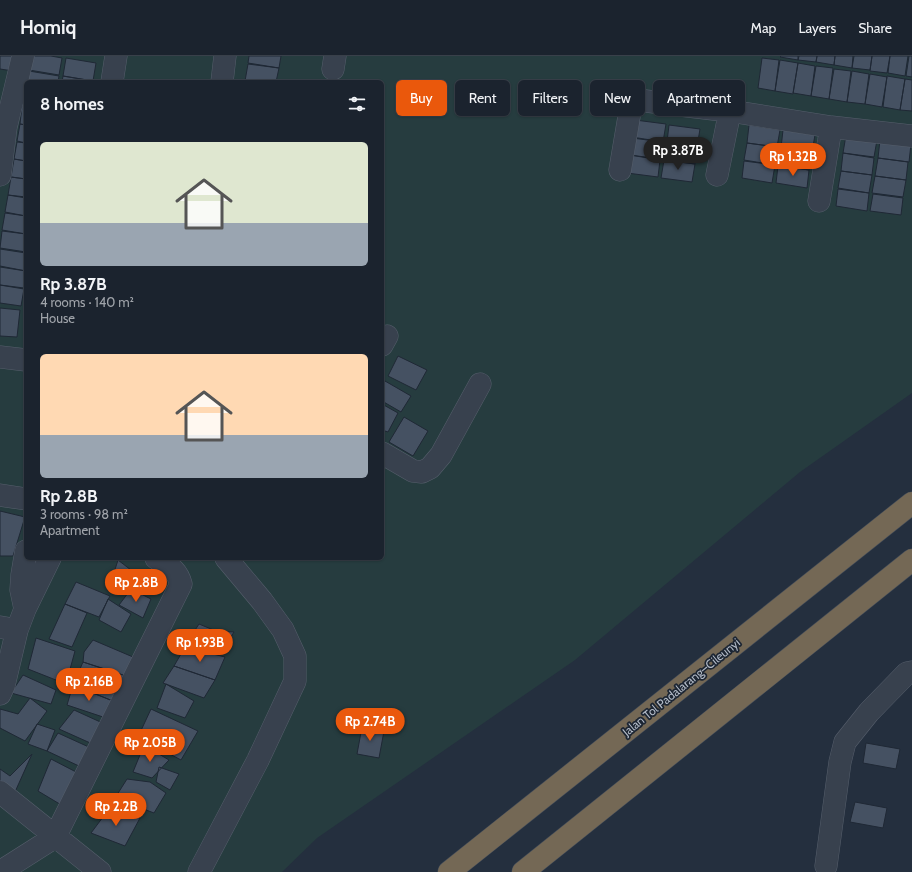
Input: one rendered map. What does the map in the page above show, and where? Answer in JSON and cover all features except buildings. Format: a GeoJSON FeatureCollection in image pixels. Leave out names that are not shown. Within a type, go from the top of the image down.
{"type":"FeatureCollection","features":[{"type":"Feature","properties":{"kind":"highway","name":"Jalan Tol Padalarang–Cileunyi"},"geometry":{"type":"LineString","coordinates":[[449,872],[912,503]]}},
{"type":"Feature","properties":{"kind":"highway"},"geometry":{"type":"LineString","coordinates":[[523,872],[912,560]]}},
{"type":"Feature","properties":{"kind":"street"},"geometry":{"type":"LineString","coordinates":[[0,175],[3,127],[23,56]]}},
{"type":"Feature","properties":{"kind":"street"},"geometry":{"type":"LineString","coordinates":[[112,80],[116,56]]}},
{"type":"Feature","properties":{"kind":"street"},"geometry":{"type":"LineString","coordinates":[[222,80],[225,56]]}},
{"type":"Feature","properties":{"kind":"street"},"geometry":{"type":"LineString","coordinates":[[620,170],[631,105],[637,100],[653,102]]}},
{"type":"Feature","properties":{"kind":"street"},"geometry":{"type":"LineString","coordinates":[[745,113],[831,127],[912,136]]}},
{"type":"Feature","properties":{"kind":"street"},"geometry":{"type":"LineString","coordinates":[[717,175],[729,116]]}},
{"type":"Feature","properties":{"kind":"street"},"geometry":{"type":"LineString","coordinates":[[819,201],[831,127]]}},
{"type":"Feature","properties":{"kind":"street"},"geometry":{"type":"LineString","coordinates":[[0,357],[24,360]]}},
{"type":"Feature","properties":{"kind":"street"},"geometry":{"type":"LineString","coordinates":[[384,455],[413,471],[422,472],[430,468],[441,455],[480,384]]}},
{"type":"Feature","properties":{"kind":"street"},"geometry":{"type":"LineString","coordinates":[[0,495],[24,499]]}},
{"type":"Feature","properties":{"kind":"street"},"geometry":{"type":"LineString","coordinates":[[24,560],[21,590],[25,609]]}},
{"type":"Feature","properties":{"kind":"street"},"geometry":{"type":"LineString","coordinates":[[0,694],[4,685],[9,628],[25,609],[49,560]]}},
{"type":"Feature","properties":{"kind":"street"},"geometry":{"type":"LineString","coordinates":[[0,872],[55,836],[181,584],[179,576],[172,568],[159,560]]}},
{"type":"Feature","properties":{"kind":"street"},"geometry":{"type":"LineString","coordinates":[[199,872],[258,760],[295,681],[295,656],[283,630],[228,560]]}},
{"type":"Feature","properties":{"kind":"street"},"geometry":{"type":"LineString","coordinates":[[826,866],[844,742],[869,712],[907,673],[912,672]]}},
{"type":"Feature","properties":{"kind":"street"},"geometry":{"type":"LineString","coordinates":[[0,792],[100,872]]}},
{"type":"Feature","properties":{"kind":"green space"},"geometry":{"type":"Polygon","coordinates":[[[0,56],[912,56],[912,393],[800,472],[575,660],[317,838],[282,872],[0,872],[0,56]]]}}]}
